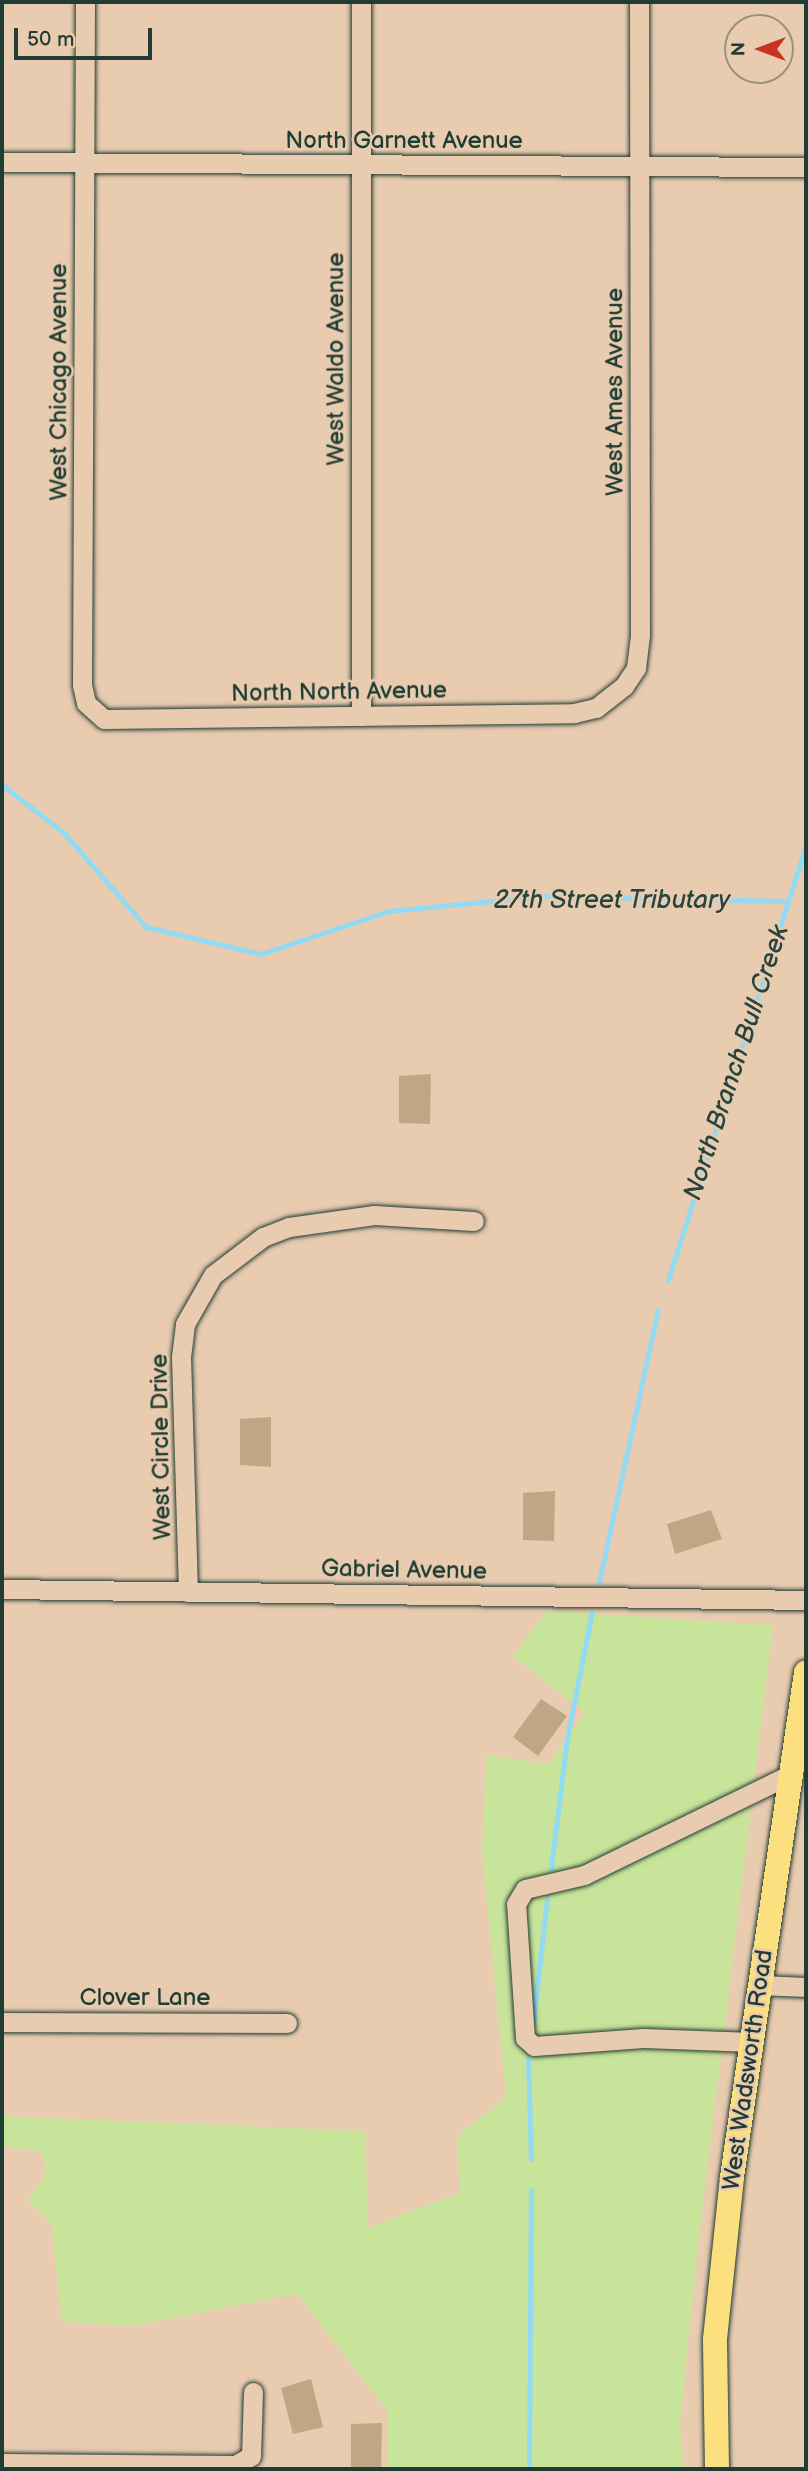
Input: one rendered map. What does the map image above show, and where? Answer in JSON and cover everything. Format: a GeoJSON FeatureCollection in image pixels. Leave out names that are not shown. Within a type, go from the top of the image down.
{"type":"FeatureCollection","features":[{"type":"Feature","properties":{"kind":"main road","name":"West Wadsworth Road"},"geometry":{"type":"LineString","coordinates":[[717,2469],[715,2339],[752,2042],[797,1762],[806,1672]]}},
{"type":"Feature","properties":{"kind":"street","name":"West Chicago Avenue"},"geometry":{"type":"LineString","coordinates":[[85,2],[82,685],[94,714],[139,718]]}},
{"type":"Feature","properties":{"kind":"street","name":"West Waldo Avenue"},"geometry":{"type":"LineString","coordinates":[[360,716],[361,2]]}},
{"type":"Feature","properties":{"kind":"street","name":"West Ames Avenue"},"geometry":{"type":"LineString","coordinates":[[540,714],[596,708],[636,668],[639,2]]}},
{"type":"Feature","properties":{"kind":"street","name":"North Garnett Avenue"},"geometry":{"type":"LineString","coordinates":[[2,162],[806,167]]}},
{"type":"Feature","properties":{"kind":"street","name":"North North Avenue"},"geometry":{"type":"LineString","coordinates":[[139,718],[540,714]]}},
{"type":"Feature","properties":{"kind":"street","name":"West Circle Drive"},"geometry":{"type":"LineString","coordinates":[[188,1591],[181,1357],[197,1298],[232,1257],[262,1237],[374,1215],[474,1221]]}},
{"type":"Feature","properties":{"kind":"street","name":"Gabriel Avenue"},"geometry":{"type":"LineString","coordinates":[[2,1589],[806,1600]]}},
{"type":"Feature","properties":{"kind":"street"},"geometry":{"type":"LineString","coordinates":[[752,2042],[643,2038],[534,2046],[525,2038],[516,1904],[525,1889],[583,1875],[797,1762]]}},
{"type":"Feature","properties":{"kind":"street"},"geometry":{"type":"LineString","coordinates":[[760,1985],[806,1987]]}},
{"type":"Feature","properties":{"kind":"street","name":"Clover Lane"},"geometry":{"type":"LineString","coordinates":[[2,2022],[287,2023]]}},
{"type":"Feature","properties":{"kind":"street"},"geometry":{"type":"LineString","coordinates":[[2,2463],[235,2465],[251,2456],[253,2392]]}},
{"type":"Feature","properties":{"kind":"green space"},"geometry":{"type":"Polygon","coordinates":[[[547,1611],[773,1625],[698,2246],[680,2424],[684,2469],[387,2469],[388,2411],[297,2294],[131,2326],[62,2322],[51,2223],[28,2201],[46,2173],[42,2152],[2,2146],[2,2116],[365,2131],[368,2228],[460,2193],[457,2136],[506,2098],[482,1853],[486,1755],[548,1764],[585,1713],[513,1656],[547,1611]]]}},
{"type":"Feature","properties":{"kind":"building"},"geometry":{"type":"Polygon","coordinates":[[[431,1074],[430,1124],[399,1123],[399,1076],[431,1074]]]}},
{"type":"Feature","properties":{"kind":"building"},"geometry":{"type":"Polygon","coordinates":[[[271,1417],[271,1467],[240,1465],[240,1419],[271,1417]]]}},
{"type":"Feature","properties":{"kind":"building"},"geometry":{"type":"Polygon","coordinates":[[[555,1491],[554,1541],[523,1540],[523,1493],[555,1491]]]}},
{"type":"Feature","properties":{"kind":"building"},"geometry":{"type":"Polygon","coordinates":[[[711,1510],[722,1539],[675,1554],[667,1524],[711,1510]]]}},
{"type":"Feature","properties":{"kind":"building"},"geometry":{"type":"Polygon","coordinates":[[[541,1699],[567,1716],[538,1756],[513,1737],[541,1699]]]}},
{"type":"Feature","properties":{"kind":"building"},"geometry":{"type":"Polygon","coordinates":[[[311,2379],[323,2427],[293,2434],[281,2388],[311,2379]]]}},
{"type":"Feature","properties":{"kind":"building"},"geometry":{"type":"Polygon","coordinates":[[[382,2423],[381,2469],[351,2469],[351,2424],[382,2423]]]}},
{"type":"Feature","properties":{"kind":"waterway","name":"27th Street Tributary"},"geometry":{"type":"LineString","coordinates":[[2,785],[63,832],[146,927],[261,954],[388,911],[543,896],[787,901]]}},
{"type":"Feature","properties":{"kind":"waterway","name":"North Branch Bull Creek"},"geometry":{"type":"LineString","coordinates":[[668,1280],[806,845]]}},
{"type":"Feature","properties":{"kind":"waterway","name":"North Branch Bull Creek"},"geometry":{"type":"LineString","coordinates":[[599,1582],[658,1310]]}},
{"type":"Feature","properties":{"kind":"waterway","name":"North Branch Bull Creek"},"geometry":{"type":"LineString","coordinates":[[551,1868],[567,1738],[592,1612]]}},
{"type":"Feature","properties":{"kind":"waterway","name":"North Branch Bull Creek"},"geometry":{"type":"LineString","coordinates":[[533,2022],[547,1899]]}},
{"type":"Feature","properties":{"kind":"waterway","name":"North Branch Bull Creek"},"geometry":{"type":"LineString","coordinates":[[528,2059],[531,2159]]}},
{"type":"Feature","properties":{"kind":"waterway","name":"North Branch Bull Creek"},"geometry":{"type":"LineString","coordinates":[[529,2469],[531,2190]]}}]}
